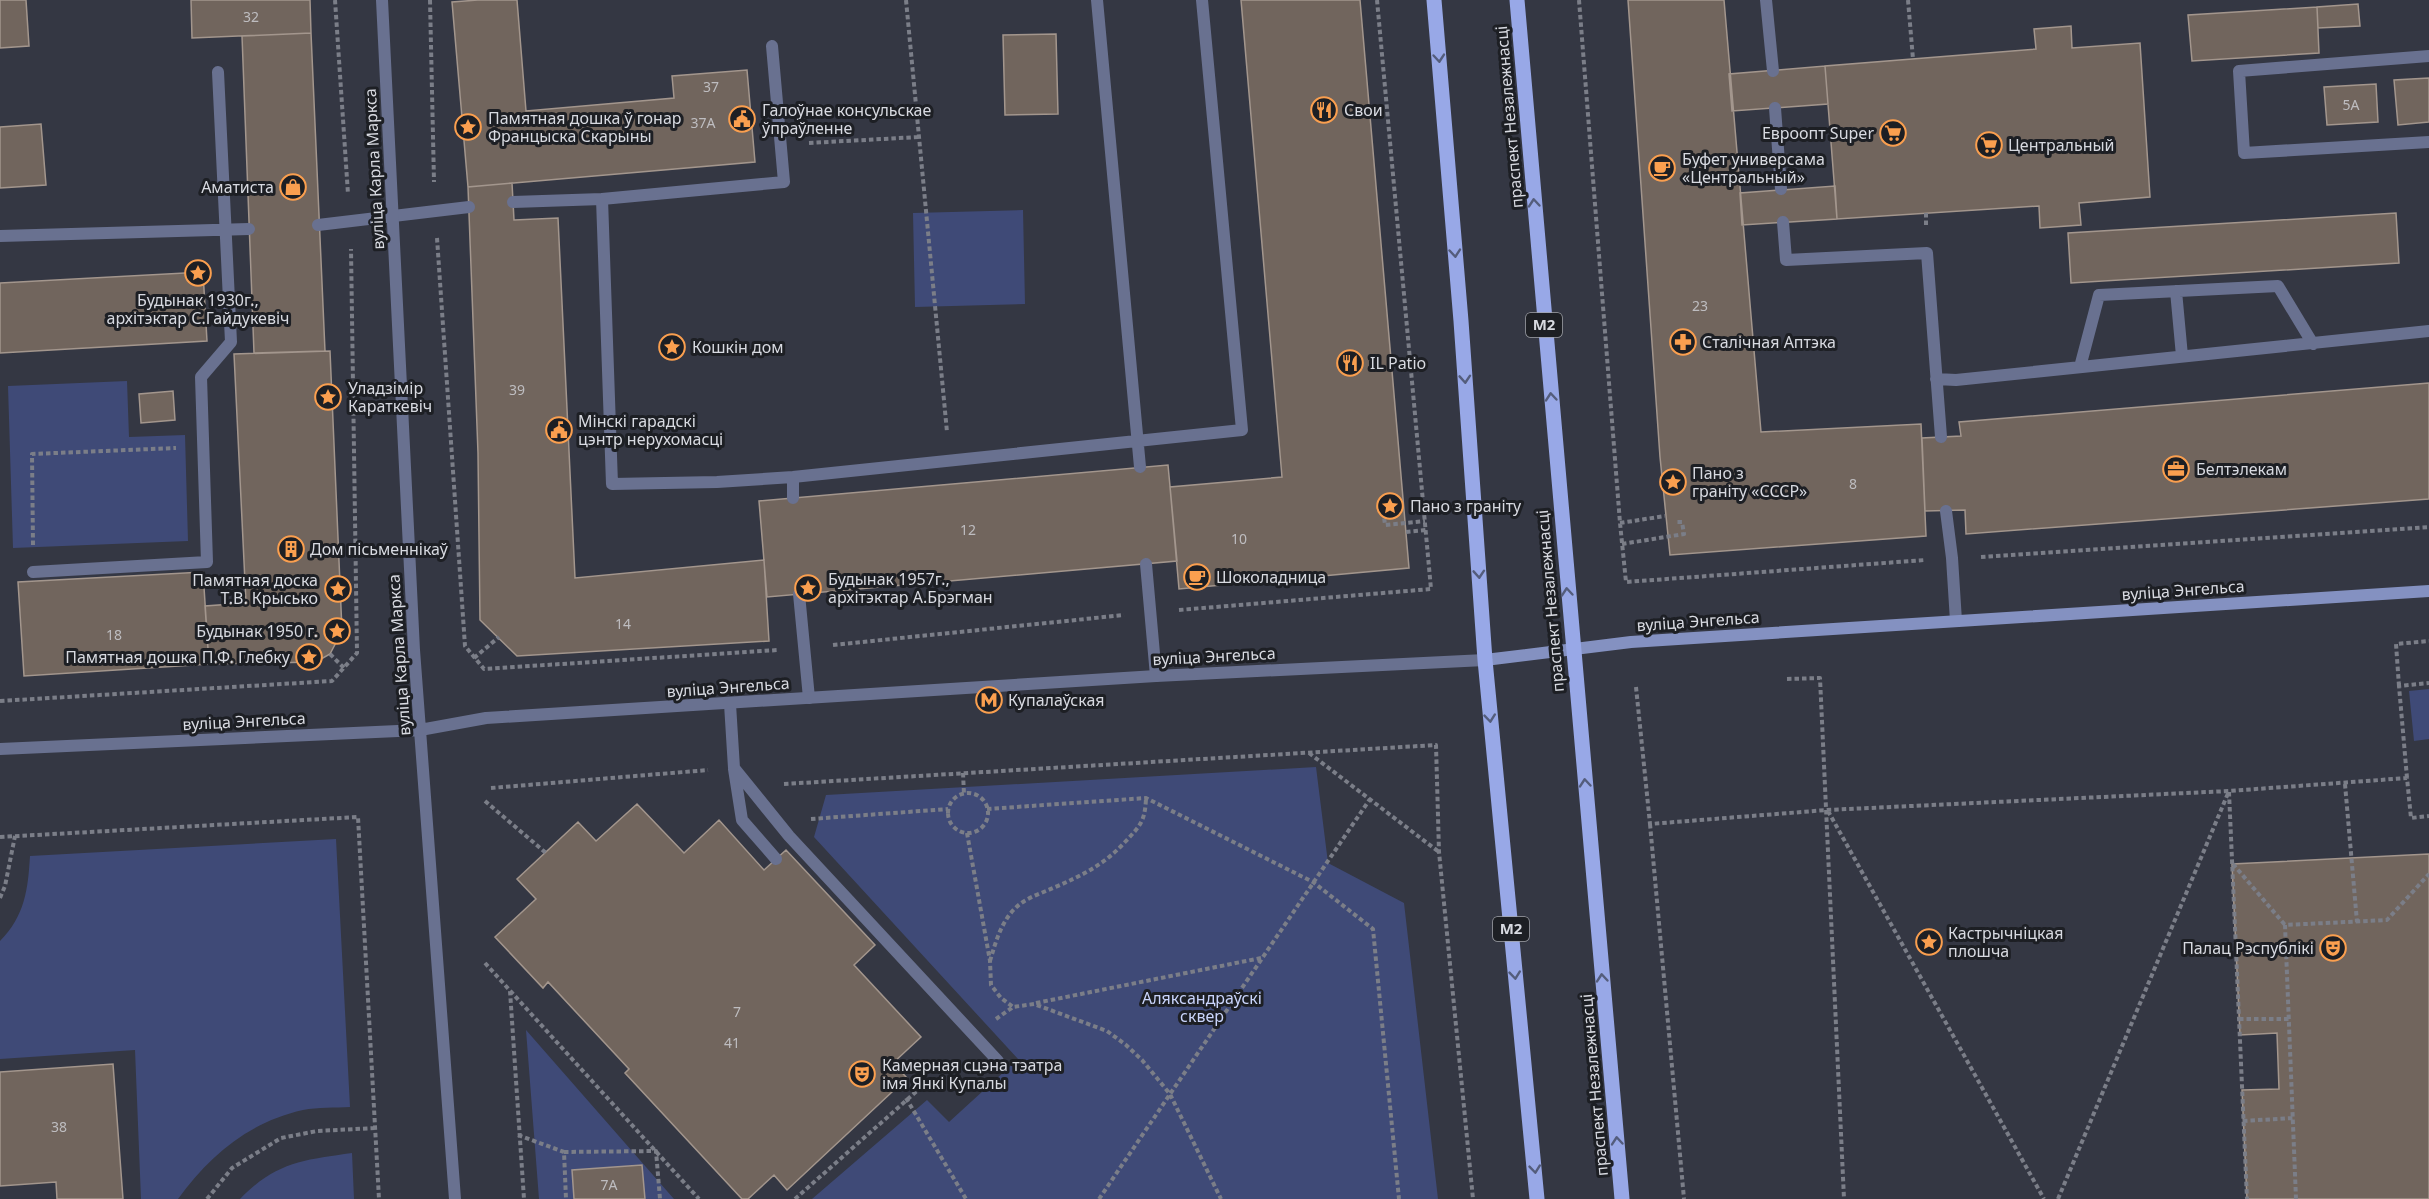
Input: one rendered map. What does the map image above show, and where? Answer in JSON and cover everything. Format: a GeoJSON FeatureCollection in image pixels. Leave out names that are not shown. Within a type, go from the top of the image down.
{"type":"FeatureCollection","features":[{"type":"Feature","properties":{"kind":"main road","name":"М2"},"geometry":{"type":"LineString","coordinates":[[1434,0],[1460,309],[1485,660],[1538,1199]]}},
{"type":"Feature","properties":{"kind":"main road","name":"праспект Незалежнасці"},"geometry":{"type":"LineString","coordinates":[[1517,0],[1572,650],[1622,1199]]}},
{"type":"Feature","properties":{"kind":"main road","name":"вуліца Энгельса"},"geometry":{"type":"LineString","coordinates":[[1485,660],[1631,642],[2429,591]]}},
{"type":"Feature","properties":{"kind":"street","name":"вуліца Карла Маркса"},"geometry":{"type":"LineString","coordinates":[[382,0],[414,650],[455,1199]]}},
{"type":"Feature","properties":{"kind":"street"},"geometry":{"type":"LineString","coordinates":[[1097,0],[1140,467]]}},
{"type":"Feature","properties":{"kind":"street"},"geometry":{"type":"LineString","coordinates":[[602,199],[612,484],[717,482],[793,477],[1242,430],[1202,0]]}},
{"type":"Feature","properties":{"kind":"street"},"geometry":{"type":"LineString","coordinates":[[1766,0],[1773,71]]}},
{"type":"Feature","properties":{"kind":"street"},"geometry":{"type":"LineString","coordinates":[[513,202],[602,199],[784,182],[772,46]]}},
{"type":"Feature","properties":{"kind":"street"},"geometry":{"type":"LineString","coordinates":[[2429,56],[2239,71],[2244,153],[2429,142]]}},
{"type":"Feature","properties":{"kind":"street"},"geometry":{"type":"LineString","coordinates":[[33,573],[207,562],[201,377],[231,342],[218,72]]}},
{"type":"Feature","properties":{"kind":"street"},"geometry":{"type":"LineString","coordinates":[[1775,108],[1781,189]]}},
{"type":"Feature","properties":{"kind":"street"},"geometry":{"type":"LineString","coordinates":[[318,225],[469,207]]}},
{"type":"Feature","properties":{"kind":"street"},"geometry":{"type":"LineString","coordinates":[[1783,222],[1786,260],[1927,253],[1941,437]]}},
{"type":"Feature","properties":{"kind":"street"},"geometry":{"type":"LineString","coordinates":[[0,236],[249,229]]}},
{"type":"Feature","properties":{"kind":"street"},"geometry":{"type":"LineString","coordinates":[[2080,367],[2099,295],[2278,286],[2313,344]]}},
{"type":"Feature","properties":{"kind":"street"},"geometry":{"type":"LineString","coordinates":[[2176,291],[2182,356]]}},
{"type":"Feature","properties":{"kind":"street"},"geometry":{"type":"LineString","coordinates":[[1936,379],[1956,380],[2429,331]]}},
{"type":"Feature","properties":{"kind":"street"},"geometry":{"type":"LineString","coordinates":[[793,477],[793,498]]}},
{"type":"Feature","properties":{"kind":"street"},"geometry":{"type":"LineString","coordinates":[[1946,511],[1956,621]]}},
{"type":"Feature","properties":{"kind":"street"},"geometry":{"type":"LineString","coordinates":[[1146,564],[1156,676]]}},
{"type":"Feature","properties":{"kind":"street"},"geometry":{"type":"LineString","coordinates":[[799,594],[809,698]]}},
{"type":"Feature","properties":{"kind":"street","name":"вуліца Энгельса"},"geometry":{"type":"LineString","coordinates":[[0,749],[420,730],[486,718],[1156,676],[1485,660]]}},
{"type":"Feature","properties":{"kind":"street"},"geometry":{"type":"LineString","coordinates":[[730,704],[734,768],[742,820],[776,859]]}},
{"type":"Feature","properties":{"kind":"street"},"geometry":{"type":"LineString","coordinates":[[734,768],[789,836],[998,1061]]}},
{"type":"Feature","properties":{"kind":"path"},"geometry":{"type":"LineString","coordinates":[[0,701],[332,681],[357,653],[350,222],[336,0]]}},
{"type":"Feature","properties":{"kind":"path"},"geometry":{"type":"LineString","coordinates":[[906,0],[950,460]]}},
{"type":"Feature","properties":{"kind":"path"},"geometry":{"type":"LineString","coordinates":[[1377,0],[1431,589]]}},
{"type":"Feature","properties":{"kind":"path"},"geometry":{"type":"LineString","coordinates":[[1579,0],[1626,582],[2429,527]]}},
{"type":"Feature","properties":{"kind":"path"},"geometry":{"type":"LineString","coordinates":[[1908,0],[1913,59]]}},
{"type":"Feature","properties":{"kind":"path"},"geometry":{"type":"LineString","coordinates":[[781,145],[919,137]]}},
{"type":"Feature","properties":{"kind":"path"},"geometry":{"type":"LineString","coordinates":[[33,573],[32,454],[203,447]]}},
{"type":"Feature","properties":{"kind":"path"},"geometry":{"type":"LineString","coordinates":[[1390,516],[1384,517],[1385,525],[1425,521]]}},
{"type":"Feature","properties":{"kind":"path"},"geometry":{"type":"LineString","coordinates":[[1620,523],[1665,516]]}},
{"type":"Feature","properties":{"kind":"path"},"geometry":{"type":"LineString","coordinates":[[1622,544],[1684,534],[1682,522],[1677,522]]}},
{"type":"Feature","properties":{"kind":"path"},"geometry":{"type":"LineString","coordinates":[[1406,532],[1426,530]]}},
{"type":"Feature","properties":{"kind":"path"},"geometry":{"type":"LineString","coordinates":[[474,658],[499,637]]}},
{"type":"Feature","properties":{"kind":"path"},"geometry":{"type":"LineString","coordinates":[[2429,641],[2396,644],[2411,818],[2429,816]]}},
{"type":"Feature","properties":{"kind":"path"},"geometry":{"type":"LineString","coordinates":[[330,654],[344,668]]}},
{"type":"Feature","properties":{"kind":"path"},"geometry":{"type":"LineString","coordinates":[[1787,680],[1820,678],[1844,1199]]}},
{"type":"Feature","properties":{"kind":"path"},"geometry":{"type":"LineString","coordinates":[[2399,686],[2429,683]]}},
{"type":"Feature","properties":{"kind":"path"},"geometry":{"type":"LineString","coordinates":[[1636,687],[1684,1199]]}},
{"type":"Feature","properties":{"kind":"path"},"geometry":{"type":"LineString","coordinates":[[780,784],[1436,745],[1439,852],[1473,1199]]}},
{"type":"Feature","properties":{"kind":"path"},"geometry":{"type":"LineString","coordinates":[[1308,752],[1439,852]]}},
{"type":"Feature","properties":{"kind":"path"},"geometry":{"type":"LineString","coordinates":[[491,788],[734,768]]}},
{"type":"Feature","properties":{"kind":"path"},"geometry":{"type":"LineString","coordinates":[[963,773],[964,794]]}},
{"type":"Feature","properties":{"kind":"path"},"geometry":{"type":"LineString","coordinates":[[1650,824],[1827,810],[2229,791],[2407,778]]}},
{"type":"Feature","properties":{"kind":"path"},"geometry":{"type":"LineString","coordinates":[[2345,784],[2357,922]]}},
{"type":"Feature","properties":{"kind":"path"},"geometry":{"type":"LineString","coordinates":[[2229,791],[2247,1199]]}},
{"type":"Feature","properties":{"kind":"path"},"geometry":{"type":"LineString","coordinates":[[2058,1199],[2229,791]]}},
{"type":"Feature","properties":{"kind":"path"},"geometry":{"type":"LineString","coordinates":[[964,794],[972,794],[980,797],[987,809],[984,824],[974,832],[967,833],[951,824],[948,809],[953,800],[964,794]]}},
{"type":"Feature","properties":{"kind":"path"},"geometry":{"type":"LineString","coordinates":[[987,809],[1146,798],[1313,882],[1373,929],[1399,1199]]}},
{"type":"Feature","properties":{"kind":"path"},"geometry":{"type":"LineString","coordinates":[[990,961],[997,936],[1008,917],[1020,904],[1108,860],[1146,814],[1146,798]]}},
{"type":"Feature","properties":{"kind":"path"},"geometry":{"type":"LineString","coordinates":[[1099,1199],[1370,799]]}},
{"type":"Feature","properties":{"kind":"path"},"geometry":{"type":"LineString","coordinates":[[485,801],[546,853]]}},
{"type":"Feature","properties":{"kind":"path"},"geometry":{"type":"LineString","coordinates":[[805,820],[948,809]]}},
{"type":"Feature","properties":{"kind":"path"},"geometry":{"type":"LineString","coordinates":[[1827,810],[2044,1199]]}},
{"type":"Feature","properties":{"kind":"path"},"geometry":{"type":"LineString","coordinates":[[0,837],[357,817],[380,1199]]}},
{"type":"Feature","properties":{"kind":"path"},"geometry":{"type":"LineString","coordinates":[[967,833],[990,961],[991,985],[1000,998],[1013,1006]]}},
{"type":"Feature","properties":{"kind":"path"},"geometry":{"type":"LineString","coordinates":[[0,898],[5,886],[15,836]]}},
{"type":"Feature","properties":{"kind":"path"},"geometry":{"type":"LineString","coordinates":[[2232,864],[2285,925],[2296,1199]]}},
{"type":"Feature","properties":{"kind":"path"},"geometry":{"type":"LineString","coordinates":[[2285,925],[2387,921],[2429,874]]}},
{"type":"Feature","properties":{"kind":"path"},"geometry":{"type":"LineString","coordinates":[[976,1038],[1013,1006],[1034,1004],[1262,958]]}},
{"type":"Feature","properties":{"kind":"path"},"geometry":{"type":"LineString","coordinates":[[485,963],[699,1199]]}},
{"type":"Feature","properties":{"kind":"path"},"geometry":{"type":"LineString","coordinates":[[510,990],[524,1199]]}},
{"type":"Feature","properties":{"kind":"path"},"geometry":{"type":"LineString","coordinates":[[1034,1004],[1107,1031],[1142,1060],[1170,1094],[1221,1199]]}},
{"type":"Feature","properties":{"kind":"path"},"geometry":{"type":"LineString","coordinates":[[2239,1020],[2289,1019]]}},
{"type":"Feature","properties":{"kind":"path"},"geometry":{"type":"LineString","coordinates":[[795,1199],[906,1098],[918,1090]]}},
{"type":"Feature","properties":{"kind":"path"},"geometry":{"type":"LineString","coordinates":[[906,1098],[966,1199]]}},
{"type":"Feature","properties":{"kind":"path"},"geometry":{"type":"LineString","coordinates":[[2243,1121],[2293,1118]]}},
{"type":"Feature","properties":{"kind":"path"},"geometry":{"type":"LineString","coordinates":[[207,1199],[232,1168],[281,1138],[317,1131],[376,1128]]}},
{"type":"Feature","properties":{"kind":"path"},"geometry":{"type":"LineString","coordinates":[[518,1135],[564,1152],[656,1151]]}},
{"type":"Feature","properties":{"kind":"path"},"geometry":{"type":"LineString","coordinates":[[656,1151],[660,1199]]}},
{"type":"Feature","properties":{"kind":"path"},"geometry":{"type":"LineString","coordinates":[[564,1152],[566,1199]]}},
{"type":"Feature","properties":{"kind":"green space"},"geometry":{"type":"Polygon","coordinates":[[[1023,210],[1025,304],[915,307],[913,213],[1023,210]]]}},
{"type":"Feature","properties":{"kind":"green space"},"geometry":{"type":"Polygon","coordinates":[[[127,381],[129,437],[185,435],[188,541],[13,548],[8,386],[127,381]]]}},
{"type":"Feature","properties":{"kind":"green space"},"geometry":{"type":"Polygon","coordinates":[[[2429,689],[2429,739],[2414,741],[2409,691],[2429,689]]]}},
{"type":"Feature","properties":{"kind":"green space","name":"Аляксандраўскі сквер"},"geometry":{"type":"Polygon","coordinates":[[[1316,767],[1328,863],[1404,903],[1438,1199],[812,1199],[927,1100],[949,1122],[1018,1059],[814,837],[826,795],[1316,767]]]}},
{"type":"Feature","properties":{"kind":"green space"},"geometry":{"type":"Polygon","coordinates":[[[336,839],[350,1107],[303,1110],[283,1115],[232,1142],[203,1168],[178,1199],[141,1199],[135,1050],[0,1059],[0,941],[15,922],[24,902],[30,856],[336,839]]]}},
{"type":"Feature","properties":{"kind":"green space"},"geometry":{"type":"Polygon","coordinates":[[[526,1030],[674,1199],[539,1199],[526,1030]]]}},
{"type":"Feature","properties":{"kind":"green space"},"geometry":{"type":"Polygon","coordinates":[[[352,1153],[354,1199],[240,1199],[278,1170],[305,1161],[352,1153]]]}},
{"type":"Feature","properties":{"kind":"building"},"geometry":{"type":"Polygon","coordinates":[[[0,0],[26,0],[29,46],[0,48],[0,0]]]}},
{"type":"Feature","properties":{"kind":"building"},"geometry":{"type":"Polygon","coordinates":[[[191,0],[310,0],[311,33],[192,38],[191,0]]]}},
{"type":"Feature","properties":{"kind":"building"},"geometry":{"type":"Polygon","coordinates":[[[517,0],[526,111],[674,98],[672,76],[747,70],[755,162],[468,187],[452,2],[517,0]]]}},
{"type":"Feature","properties":{"kind":"building"},"geometry":{"type":"Polygon","coordinates":[[[1241,0],[1360,0],[1409,568],[1179,589],[1170,487],[1282,477],[1241,0]]]}},
{"type":"Feature","properties":{"kind":"building"},"geometry":{"type":"Polygon","coordinates":[[[1628,0],[1724,0],[1761,432],[1921,424],[1926,536],[1670,555],[1660,457],[1628,0]]]}},
{"type":"Feature","properties":{"kind":"building"},"geometry":{"type":"Polygon","coordinates":[[[2358,4],[2360,26],[2318,28],[2317,7],[2358,4]]]}},
{"type":"Feature","properties":{"kind":"building"},"geometry":{"type":"Polygon","coordinates":[[[2317,7],[2319,53],[2192,61],[2188,15],[2317,7]]]}},
{"type":"Feature","properties":{"kind":"building","name":"Центральный"},"geometry":{"type":"Polygon","coordinates":[[[2071,26],[2072,48],[2140,43],[2150,197],[2079,203],[2081,225],[2040,228],[2039,206],[1837,219],[1825,66],[2036,49],[2034,29],[2071,26]]]}},
{"type":"Feature","properties":{"kind":"building"},"geometry":{"type":"Polygon","coordinates":[[[311,33],[325,351],[254,353],[242,36],[311,33]]]}},
{"type":"Feature","properties":{"kind":"building"},"geometry":{"type":"Polygon","coordinates":[[[1056,34],[1058,114],[1005,115],[1003,35],[1056,34]]]}},
{"type":"Feature","properties":{"kind":"building"},"geometry":{"type":"Polygon","coordinates":[[[1825,66],[1828,104],[1732,111],[1729,74],[1825,66]]]}},
{"type":"Feature","properties":{"kind":"building"},"geometry":{"type":"Polygon","coordinates":[[[2429,78],[2429,122],[2398,125],[2394,80],[2429,78]]]}},
{"type":"Feature","properties":{"kind":"building"},"geometry":{"type":"Polygon","coordinates":[[[2376,84],[2378,122],[2327,125],[2324,87],[2376,84]]]}},
{"type":"Feature","properties":{"kind":"building"},"geometry":{"type":"Polygon","coordinates":[[[41,124],[46,185],[0,188],[0,127],[41,124]]]}},
{"type":"Feature","properties":{"kind":"building"},"geometry":{"type":"Polygon","coordinates":[[[512,183],[514,220],[558,218],[575,578],[764,560],[769,641],[517,656],[480,620],[478,453],[468,187],[512,183]]]}},
{"type":"Feature","properties":{"kind":"building"},"geometry":{"type":"Polygon","coordinates":[[[1835,186],[1837,219],[1742,225],[1740,193],[1835,186]]]}},
{"type":"Feature","properties":{"kind":"building"},"geometry":{"type":"Polygon","coordinates":[[[2396,213],[2399,263],[2071,283],[2068,233],[2396,213]]]}},
{"type":"Feature","properties":{"kind":"building"},"geometry":{"type":"Polygon","coordinates":[[[203,272],[207,341],[0,353],[0,283],[203,272]]]}},
{"type":"Feature","properties":{"kind":"building","name":"Дом пісьменнікаў"},"geometry":{"type":"Polygon","coordinates":[[[330,351],[342,631],[330,654],[316,662],[209,664],[205,606],[246,603],[234,354],[330,351]]]}},
{"type":"Feature","properties":{"kind":"building","name":"Белтэлекам"},"geometry":{"type":"Polygon","coordinates":[[[2429,383],[2429,499],[1966,534],[1965,510],[1925,511],[1922,438],[1961,436],[1959,422],[2429,383]]]}},
{"type":"Feature","properties":{"kind":"building"},"geometry":{"type":"Polygon","coordinates":[[[173,391],[175,420],[141,423],[139,394],[173,391]]]}},
{"type":"Feature","properties":{"kind":"building"},"geometry":{"type":"Polygon","coordinates":[[[1168,465],[1177,561],[767,597],[759,501],[1168,465]]]}},
{"type":"Feature","properties":{"kind":"building"},"geometry":{"type":"Polygon","coordinates":[[[203,572],[209,664],[24,676],[18,582],[203,572]]]}},
{"type":"Feature","properties":{"kind":"building"},"geometry":{"type":"Polygon","coordinates":[[[637,804],[684,853],[719,820],[764,870],[786,850],[875,945],[854,965],[921,1037],[893,1063],[907,1078],[787,1190],[774,1175],[748,1199],[742,1199],[625,1073],[629,1069],[548,982],[543,988],[495,937],[536,899],[517,879],[578,822],[596,841],[637,804]]]}},
{"type":"Feature","properties":{"kind":"building","name":"Палац Рэспублікі"},"geometry":{"type":"Polygon","coordinates":[[[2429,854],[2429,1199],[2247,1199],[2242,1090],[2279,1089],[2277,1033],[2240,1035],[2232,864],[2429,854]]]}},
{"type":"Feature","properties":{"kind":"building"},"geometry":{"type":"Polygon","coordinates":[[[113,1064],[123,1199],[57,1199],[56,1182],[0,1186],[0,1072],[113,1064]]]}},
{"type":"Feature","properties":{"kind":"building"},"geometry":{"type":"Polygon","coordinates":[[[642,1165],[645,1199],[574,1199],[572,1170],[642,1165]]]}},
{"type":"Feature","properties":{"kind":"place","name":"Свои"},"geometry":{"type":"Point","coordinates":[1324,110]}},
{"type":"Feature","properties":{"kind":"place","name":"Галоўнае консульскае ўпраўленне"},"geometry":{"type":"Point","coordinates":[742,119]}},
{"type":"Feature","properties":{"kind":"place","name":"Памятная дошка ў гонар Францыска Скарыны"},"geometry":{"type":"Point","coordinates":[468,127]}},
{"type":"Feature","properties":{"kind":"place","name":"Евроопт Super"},"geometry":{"type":"Point","coordinates":[1893,133]}},
{"type":"Feature","properties":{"kind":"place","name":"Центральный"},"geometry":{"type":"Point","coordinates":[1989,145]}},
{"type":"Feature","properties":{"kind":"place","name":"Буфет универсама «Центральный»"},"geometry":{"type":"Point","coordinates":[1662,168]}},
{"type":"Feature","properties":{"kind":"place","name":"Аматиста"},"geometry":{"type":"Point","coordinates":[293,187]}},
{"type":"Feature","properties":{"kind":"place","name":"Будынак 1930г., архітэктар С.Гайдукевіч"},"geometry":{"type":"Point","coordinates":[198,273]}},
{"type":"Feature","properties":{"kind":"place","name":"Сталічная Аптэка"},"geometry":{"type":"Point","coordinates":[1683,342]}},
{"type":"Feature","properties":{"kind":"place","name":"Кошкін дом"},"geometry":{"type":"Point","coordinates":[672,347]}},
{"type":"Feature","properties":{"kind":"place","name":"IL Patio"},"geometry":{"type":"Point","coordinates":[1350,363]}},
{"type":"Feature","properties":{"kind":"place","name":"Уладзімір Караткевіч"},"geometry":{"type":"Point","coordinates":[328,397]}},
{"type":"Feature","properties":{"kind":"place","name":"Мінскі гарадскі цэнтр нерухомасці"},"geometry":{"type":"Point","coordinates":[559,430]}},
{"type":"Feature","properties":{"kind":"place","name":"Белтэлекам"},"geometry":{"type":"Point","coordinates":[2176,469]}},
{"type":"Feature","properties":{"kind":"place","name":"Пано з граніту «СССР»"},"geometry":{"type":"Point","coordinates":[1673,482]}},
{"type":"Feature","properties":{"kind":"place","name":"Пано з граніту"},"geometry":{"type":"Point","coordinates":[1390,506]}},
{"type":"Feature","properties":{"kind":"place","name":"Дом пісьменнікаў"},"geometry":{"type":"Point","coordinates":[291,549]}},
{"type":"Feature","properties":{"kind":"place","name":"Шоколадница"},"geometry":{"type":"Point","coordinates":[1197,577]}},
{"type":"Feature","properties":{"kind":"place","name":"Будынак 1957г., архітэктар А.Брэгман"},"geometry":{"type":"Point","coordinates":[808,588]}},
{"type":"Feature","properties":{"kind":"place","name":"Памятная доска Т.В. Крысько"},"geometry":{"type":"Point","coordinates":[338,589]}},
{"type":"Feature","properties":{"kind":"place","name":"Будынак 1950 г."},"geometry":{"type":"Point","coordinates":[337,631]}},
{"type":"Feature","properties":{"kind":"place","name":"Памятная дошка П.Ф. Глебку"},"geometry":{"type":"Point","coordinates":[309,657]}},
{"type":"Feature","properties":{"kind":"place","name":"Купалаўская"},"geometry":{"type":"Point","coordinates":[989,700]}},
{"type":"Feature","properties":{"kind":"place","name":"Кастрычніцкая плошча"},"geometry":{"type":"Point","coordinates":[1929,942]}},
{"type":"Feature","properties":{"kind":"place","name":"Палац Рэспублікі"},"geometry":{"type":"Point","coordinates":[2333,948]}},
{"type":"Feature","properties":{"kind":"place","name":"Камерная сцэна тэатра імя Янкі Купалы"},"geometry":{"type":"Point","coordinates":[862,1074]}}]}
